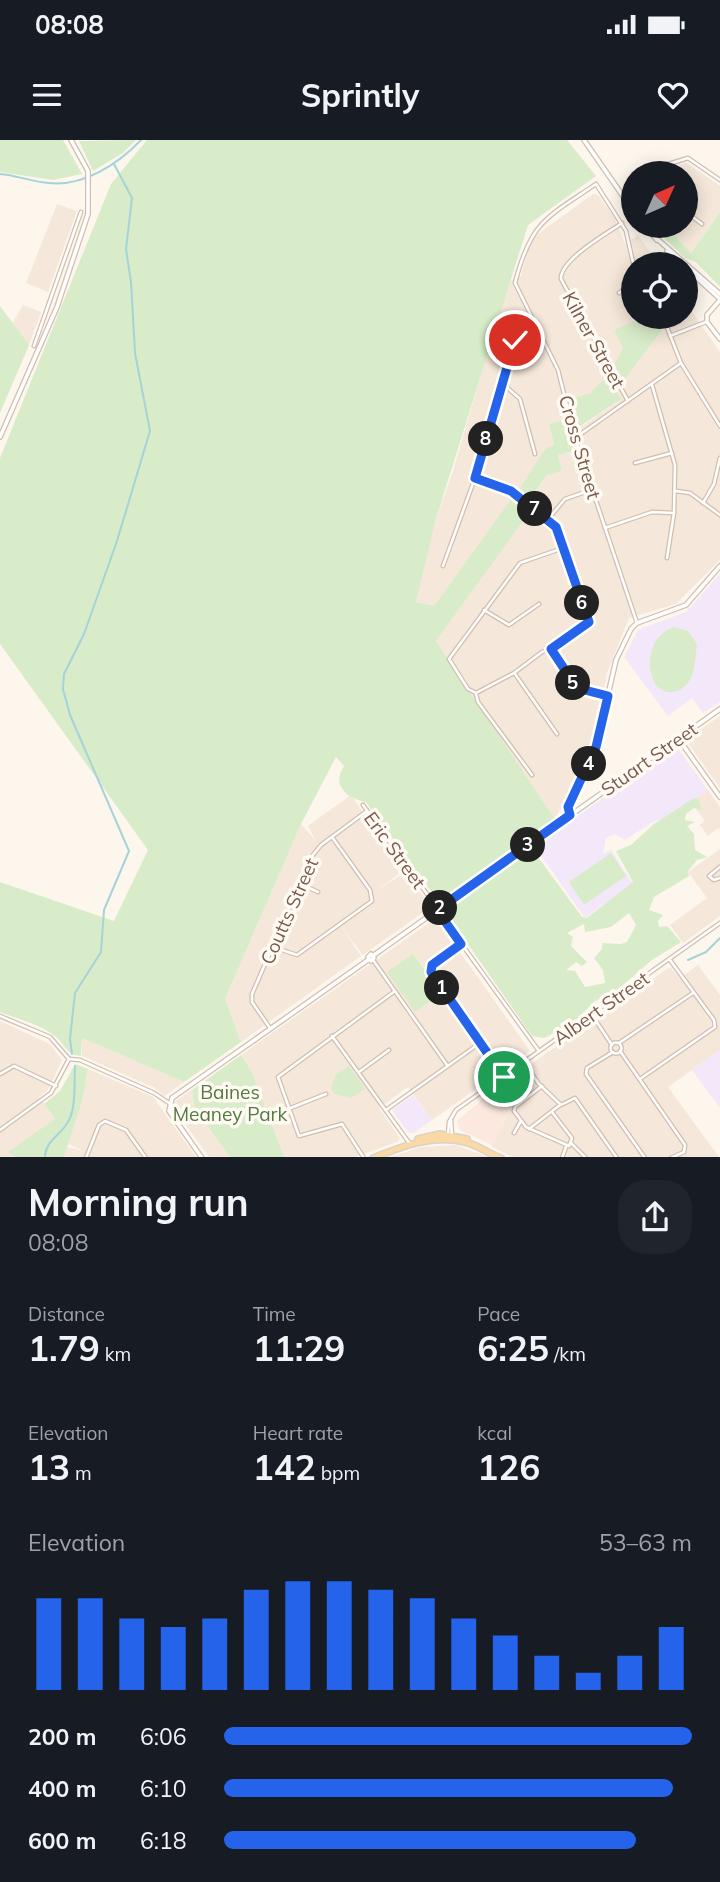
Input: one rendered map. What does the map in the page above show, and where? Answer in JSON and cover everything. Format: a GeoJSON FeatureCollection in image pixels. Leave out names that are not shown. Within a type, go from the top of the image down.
{"type":"FeatureCollection","features":[{"type":"Feature","properties":{"kind":"main road"},"geometry":{"type":"LineString","coordinates":[[373,1157],[428,1136],[450,1137],[501,1157]]}},
{"type":"Feature","properties":{"kind":"street"},"geometry":{"type":"LineString","coordinates":[[0,437],[57,307],[86,222],[90,183],[88,171],[71,140]]}},
{"type":"Feature","properties":{"kind":"street"},"geometry":{"type":"LineString","coordinates":[[584,140],[621,193]]}},
{"type":"Feature","properties":{"kind":"street"},"geometry":{"type":"LineString","coordinates":[[698,165],[720,180]]}},
{"type":"Feature","properties":{"kind":"street","name":"Cross Street"},"geometry":{"type":"LineString","coordinates":[[621,222],[596,184],[550,216],[526,243],[514,283],[558,370],[591,490],[637,623]]}},
{"type":"Feature","properties":{"kind":"street"},"geometry":{"type":"LineString","coordinates":[[34,346],[80,212]]}},
{"type":"Feature","properties":{"kind":"street"},"geometry":{"type":"LineString","coordinates":[[698,221],[702,224]]}},
{"type":"Feature","properties":{"kind":"street","name":"Kilner Street"},"geometry":{"type":"LineString","coordinates":[[621,224],[567,262],[561,279],[628,401]]}},
{"type":"Feature","properties":{"kind":"street"},"geometry":{"type":"LineString","coordinates":[[656,238],[670,252]]}},
{"type":"Feature","properties":{"kind":"street"},"geometry":{"type":"LineString","coordinates":[[656,238],[720,298]]}},
{"type":"Feature","properties":{"kind":"street"},"geometry":{"type":"LineString","coordinates":[[698,279],[720,298]]}},
{"type":"Feature","properties":{"kind":"street"},"geometry":{"type":"LineString","coordinates":[[720,298],[709,311],[708,322],[720,339]]}},
{"type":"Feature","properties":{"kind":"street"},"geometry":{"type":"LineString","coordinates":[[49,304],[57,307]]}},
{"type":"Feature","properties":{"kind":"street"},"geometry":{"type":"LineString","coordinates":[[670,335],[708,322]]}},
{"type":"Feature","properties":{"kind":"street"},"geometry":{"type":"LineString","coordinates":[[443,566],[475,478],[515,340],[535,327]]}},
{"type":"Feature","properties":{"kind":"street"},"geometry":{"type":"LineString","coordinates":[[668,329],[681,363],[720,426]]}},
{"type":"Feature","properties":{"kind":"street"},"geometry":{"type":"LineString","coordinates":[[575,438],[681,363]]}},
{"type":"Feature","properties":{"kind":"street"},"geometry":{"type":"LineString","coordinates":[[502,383],[517,393],[520,399],[535,454]]}},
{"type":"Feature","properties":{"kind":"street"},"geometry":{"type":"LineString","coordinates":[[652,385],[672,453],[676,491],[667,558]]}},
{"type":"Feature","properties":{"kind":"street"},"geometry":{"type":"LineString","coordinates":[[635,463],[672,453]]}},
{"type":"Feature","properties":{"kind":"street"},"geometry":{"type":"LineString","coordinates":[[703,503],[714,484],[720,458]]}},
{"type":"Feature","properties":{"kind":"street"},"geometry":{"type":"LineString","coordinates":[[475,478],[511,491],[556,527],[589,622],[514,673],[476,693]]}},
{"type":"Feature","properties":{"kind":"street"},"geometry":{"type":"LineString","coordinates":[[548,519],[565,499],[591,490]]}},
{"type":"Feature","properties":{"kind":"street"},"geometry":{"type":"LineString","coordinates":[[676,491],[687,492],[720,515]]}},
{"type":"Feature","properties":{"kind":"street"},"geometry":{"type":"LineString","coordinates":[[605,528],[652,512],[674,513]]}},
{"type":"Feature","properties":{"kind":"street"},"geometry":{"type":"LineString","coordinates":[[476,693],[468,689],[449,659],[520,563],[564,547]]}},
{"type":"Feature","properties":{"kind":"street"},"geometry":{"type":"LineString","coordinates":[[570,815],[568,807],[596,747],[619,652],[637,623],[686,604],[720,566]]}},
{"type":"Feature","properties":{"kind":"street"},"geometry":{"type":"LineString","coordinates":[[483,610],[509,625],[539,604]]}},
{"type":"Feature","properties":{"kind":"street"},"geometry":{"type":"LineString","coordinates":[[551,649],[577,688],[608,696]]}},
{"type":"Feature","properties":{"kind":"street"},"geometry":{"type":"LineString","coordinates":[[514,673],[557,734]]}},
{"type":"Feature","properties":{"kind":"street"},"geometry":{"type":"LineString","coordinates":[[476,693],[478,702],[532,775]]}},
{"type":"Feature","properties":{"kind":"street","name":"Stuart Street"},"geometry":{"type":"LineString","coordinates":[[169,1103],[270,1028],[720,709]]}},
{"type":"Feature","properties":{"kind":"street"},"geometry":{"type":"LineString","coordinates":[[678,738],[720,797]]}},
{"type":"Feature","properties":{"kind":"street","name":"Eric Street"},"geometry":{"type":"LineString","coordinates":[[363,805],[427,894]]}},
{"type":"Feature","properties":{"kind":"street","name":"Coutts Street"},"geometry":{"type":"LineString","coordinates":[[270,1028],[251,999],[300,884],[315,851],[368,811]]}},
{"type":"Feature","properties":{"kind":"street"},"geometry":{"type":"LineString","coordinates":[[273,947],[297,955],[372,901],[370,890],[332,836]]}},
{"type":"Feature","properties":{"kind":"street"},"geometry":{"type":"LineString","coordinates":[[720,867],[709,876],[714,880],[720,879]]}},
{"type":"Feature","properties":{"kind":"street"},"geometry":{"type":"LineString","coordinates":[[300,884],[318,891]]}},
{"type":"Feature","properties":{"kind":"street","name":"Eric Street"},"geometry":{"type":"LineString","coordinates":[[437,910],[539,1051]]}},
{"type":"Feature","properties":{"kind":"street","name":"Albert Street"},"geometry":{"type":"LineString","coordinates":[[450,1137],[451,1120],[456,1110],[720,923]]}},
{"type":"Feature","properties":{"kind":"street"},"geometry":{"type":"LineString","coordinates":[[461,944],[432,965],[431,972],[504,1077]]}},
{"type":"Feature","properties":{"kind":"street"},"geometry":{"type":"LineString","coordinates":[[372,958],[447,1065]]}},
{"type":"Feature","properties":{"kind":"street"},"geometry":{"type":"LineString","coordinates":[[640,1079],[715,1027],[715,1020],[670,960]]}},
{"type":"Feature","properties":{"kind":"street"},"geometry":{"type":"LineString","coordinates":[[364,1157],[341,1124],[299,1136],[278,1082],[280,1073],[395,991]]}},
{"type":"Feature","properties":{"kind":"street"},"geometry":{"type":"LineString","coordinates":[[645,1157],[586,1074],[587,1068],[693,993]]}},
{"type":"Feature","properties":{"kind":"street"},"geometry":{"type":"LineString","coordinates":[[592,1015],[640,1079],[687,1149],[671,1157]]}},
{"type":"Feature","properties":{"kind":"street"},"geometry":{"type":"LineString","coordinates":[[0,1016],[50,1037],[69,1059],[80,1060],[154,1093],[169,1103],[172,1116],[202,1157]]}},
{"type":"Feature","properties":{"kind":"street"},"geometry":{"type":"LineString","coordinates":[[332,1035],[410,1144]]}},
{"type":"Feature","properties":{"kind":"street"},"geometry":{"type":"LineString","coordinates":[[385,1110],[480,1043]]}},
{"type":"Feature","properties":{"kind":"street"},"geometry":{"type":"LineString","coordinates":[[359,1072],[389,1050]]}},
{"type":"Feature","properties":{"kind":"street"},"geometry":{"type":"LineString","coordinates":[[0,1130],[51,1093],[69,1059]]}},
{"type":"Feature","properties":{"kind":"street"},"geometry":{"type":"LineString","coordinates":[[523,1062],[561,1105]]}},
{"type":"Feature","properties":{"kind":"street"},"geometry":{"type":"LineString","coordinates":[[0,1073],[14,1066],[57,1086]]}},
{"type":"Feature","properties":{"kind":"street"},"geometry":{"type":"LineString","coordinates":[[542,1086],[515,1107],[521,1121],[529,1129],[566,1147]]}},
{"type":"Feature","properties":{"kind":"street"},"geometry":{"type":"LineString","coordinates":[[288,1109],[326,1094]]}},
{"type":"Feature","properties":{"kind":"street"},"geometry":{"type":"LineString","coordinates":[[529,1129],[570,1097],[575,1098],[617,1157]]}},
{"type":"Feature","properties":{"kind":"street"},"geometry":{"type":"LineString","coordinates":[[552,1112],[572,1138],[562,1157]]}},
{"type":"Feature","properties":{"kind":"street"},"geometry":{"type":"LineString","coordinates":[[86,1157],[99,1125],[105,1121],[125,1130],[146,1157]]}},
{"type":"Feature","properties":{"kind":"street"},"geometry":{"type":"LineString","coordinates":[[514,1133],[521,1121]]}},
{"type":"Feature","properties":{"kind":"street"},"geometry":{"type":"LineString","coordinates":[[571,1143],[586,1157]]}},
{"type":"Feature","properties":{"kind":"shaded area"},"geometry":{"type":"Polygon","coordinates":[[[698,171],[720,186],[720,212],[690,252],[677,238],[698,238],[698,171]]]}},
{"type":"Feature","properties":{"kind":"shaded area"},"geometry":{"type":"Polygon","coordinates":[[[593,194],[598,195],[615,219],[625,244],[634,238],[640,238],[650,252],[621,252],[621,329],[636,329],[607,376],[590,393],[572,399],[575,411],[565,420],[549,424],[554,446],[545,449],[538,463],[434,606],[416,602],[430,536],[453,471],[508,282],[521,276],[528,249],[535,236],[593,194]]]}},
{"type":"Feature","properties":{"kind":"shaded area"},"geometry":{"type":"Polygon","coordinates":[[[57,204],[77,211],[48,292],[26,283],[57,204]]]}},
{"type":"Feature","properties":{"kind":"shaded area"},"geometry":{"type":"Polygon","coordinates":[[[23,305],[41,312],[29,345],[12,324],[23,305]]]}},
{"type":"Feature","properties":{"kind":"shaded area"},"geometry":{"type":"Polygon","coordinates":[[[698,320],[720,352],[720,560],[676,604],[629,618],[607,673],[592,749],[555,819],[436,641],[529,511],[524,507],[547,475],[562,471],[558,455],[573,451],[571,442],[581,427],[620,400],[616,391],[663,329],[698,329],[698,320]]]}},
{"type":"Feature","properties":{"kind":"shaded area"},"geometry":{"type":"Polygon","coordinates":[[[720,574],[720,702],[703,713],[692,698],[668,716],[624,657],[638,630],[686,612],[720,574]]]}},
{"type":"Feature","properties":{"kind":"shaded area"},"geometry":{"type":"Polygon","coordinates":[[[720,716],[720,788],[688,743],[688,738],[720,716]]]}},
{"type":"Feature","properties":{"kind":"shaded area"},"geometry":{"type":"Polygon","coordinates":[[[676,746],[708,790],[674,815],[653,822],[625,840],[615,834],[606,838],[603,854],[611,850],[633,884],[585,918],[535,847],[676,746]]]}},
{"type":"Feature","properties":{"kind":"shaded area"},"geometry":{"type":"Polygon","coordinates":[[[708,790],[720,807],[720,830],[718,828],[708,836],[700,825],[705,821],[691,802],[708,790]]]}},
{"type":"Feature","properties":{"kind":"shaded area"},"geometry":{"type":"Polygon","coordinates":[[[351,795],[404,870],[377,890],[406,872],[430,906],[363,955],[343,929],[361,956],[241,1042],[225,999],[301,824],[316,841],[308,826],[351,795]]]}},
{"type":"Feature","properties":{"kind":"shaded area"},"geometry":{"type":"Polygon","coordinates":[[[720,849],[720,916],[683,943],[670,925],[707,898],[688,872],[720,849]]]}},
{"type":"Feature","properties":{"kind":"shaded area"},"geometry":{"type":"Polygon","coordinates":[[[436,918],[530,1051],[432,1120],[408,1087],[379,1108],[400,1138],[399,1141],[356,1157],[284,1157],[252,1072],[241,1055],[436,918]]]}},
{"type":"Feature","properties":{"kind":"shaded area"},"geometry":{"type":"Polygon","coordinates":[[[698,965],[720,995],[720,1050],[668,1087],[719,1157],[512,1157],[491,1146],[510,1111],[495,1089],[670,967],[680,978],[698,965]]]}},
{"type":"Feature","properties":{"kind":"shaded area"},"geometry":{"type":"Polygon","coordinates":[[[0,1021],[50,1044],[62,1060],[48,1090],[39,1097],[55,1119],[9,1152],[15,1157],[0,1157],[0,1021]]]}},
{"type":"Feature","properties":{"kind":"shaded area"},"geometry":{"type":"Polygon","coordinates":[[[82,1038],[184,1082],[164,1096],[155,1088],[82,1056],[82,1038]]]}},
{"type":"Feature","properties":{"kind":"shaded area"},"geometry":{"type":"Polygon","coordinates":[[[720,1050],[720,1108],[692,1070],[720,1050]]]}},
{"type":"Feature","properties":{"kind":"shaded area"},"geometry":{"type":"Polygon","coordinates":[[[88,1069],[153,1097],[196,1157],[64,1157],[67,1147],[84,1151],[68,1144],[83,1098],[88,1069]]]}},
{"type":"Feature","properties":{"kind":"shaded area"},"geometry":{"type":"Polygon","coordinates":[[[495,1089],[510,1111],[492,1145],[460,1130],[457,1121],[495,1089]]]}},
{"type":"Feature","properties":{"kind":"shaded area"},"geometry":{"type":"Polygon","coordinates":[[[192,1090],[195,1109],[230,1157],[209,1157],[173,1107],[174,1102],[192,1090]]]}},
{"type":"Feature","properties":{"kind":"shaded area"},"geometry":{"type":"Polygon","coordinates":[[[413,1095],[432,1120],[414,1133],[408,1132],[392,1110],[413,1095]]]}},
{"type":"Feature","properties":{"kind":"shaded area"},"geometry":{"type":"Polygon","coordinates":[[[456,1145],[489,1157],[390,1157],[421,1147],[456,1145]]]}},
{"type":"Feature","properties":{"kind":"green space"},"geometry":{"type":"Polygon","coordinates":[[[0,140],[63,140],[82,174],[53,180],[0,172],[0,140]]]}},
{"type":"Feature","properties":{"kind":"green space"},"geometry":{"type":"Polygon","coordinates":[[[136,140],[123,153],[93,171],[79,141],[136,140]]]}},
{"type":"Feature","properties":{"kind":"green space"},"geometry":{"type":"Polygon","coordinates":[[[147,140],[567,140],[596,176],[528,225],[435,522],[416,602],[434,606],[512,498],[530,511],[436,641],[555,819],[439,902],[366,802],[353,798],[343,790],[339,780],[344,766],[336,757],[301,824],[225,999],[241,1042],[184,1082],[82,1038],[81,1056],[73,1054],[44,1029],[0,1012],[0,882],[114,921],[148,850],[0,644],[0,458],[111,184],[147,140]]]}},
{"type":"Feature","properties":{"kind":"green space"},"geometry":{"type":"Polygon","coordinates":[[[720,212],[720,287],[698,264],[698,252],[692,252],[720,212]]]}},
{"type":"Feature","properties":{"kind":"green space"},"geometry":{"type":"Polygon","coordinates":[[[664,238],[677,238],[690,252],[679,252],[664,238]]]}},
{"type":"Feature","properties":{"kind":"green space"},"geometry":{"type":"Polygon","coordinates":[[[0,306],[29,345],[0,413],[0,306]]]}},
{"type":"Feature","properties":{"kind":"green space"},"geometry":{"type":"Polygon","coordinates":[[[621,327],[662,330],[623,382],[614,365],[623,348],[614,330],[621,327]]]}},
{"type":"Feature","properties":{"kind":"green space"},"geometry":{"type":"Polygon","coordinates":[[[607,376],[621,399],[579,427],[571,399],[590,393],[607,376]]]}},
{"type":"Feature","properties":{"kind":"green space"},"geometry":{"type":"Polygon","coordinates":[[[565,420],[573,451],[558,455],[562,471],[547,475],[529,500],[518,491],[545,449],[554,445],[549,424],[565,420]]]}},
{"type":"Feature","properties":{"kind":"green space"},"geometry":{"type":"Polygon","coordinates":[[[674,627],[688,631],[697,644],[689,682],[678,691],[668,692],[656,685],[650,660],[659,636],[674,627]]]}},
{"type":"Feature","properties":{"kind":"green space"},"geometry":{"type":"Polygon","coordinates":[[[694,798],[699,799],[701,810],[694,808],[686,814],[685,820],[695,822],[687,826],[694,834],[695,850],[707,857],[697,860],[688,871],[689,876],[654,897],[649,910],[663,915],[658,921],[659,927],[667,926],[681,942],[652,960],[616,991],[595,1001],[574,1022],[544,1038],[532,1036],[447,914],[447,907],[532,849],[582,917],[587,918],[633,882],[616,851],[631,845],[654,824],[694,798]],[[629,913],[611,927],[585,932],[584,924],[567,933],[573,937],[571,946],[587,962],[582,966],[576,962],[566,970],[575,971],[585,987],[605,983],[603,970],[594,958],[602,949],[602,943],[627,942],[636,925],[629,913]]]}},
{"type":"Feature","properties":{"kind":"green space"},"geometry":{"type":"Polygon","coordinates":[[[611,853],[626,876],[584,905],[569,882],[611,853]]]}},
{"type":"Feature","properties":{"kind":"green space"},"geometry":{"type":"Polygon","coordinates":[[[413,954],[441,993],[415,1012],[387,972],[413,954]]]}},
{"type":"Feature","properties":{"kind":"green space","name":"Baines Meaney Park"},"geometry":{"type":"Polygon","coordinates":[[[241,1055],[252,1072],[284,1157],[230,1157],[195,1109],[192,1090],[241,1055]]]}},
{"type":"Feature","properties":{"kind":"green space"},"geometry":{"type":"Polygon","coordinates":[[[75,1064],[88,1069],[83,1098],[64,1157],[15,1157],[8,1152],[55,1119],[44,1104],[60,1091],[75,1064]]]}},
{"type":"Feature","properties":{"kind":"green space"},"geometry":{"type":"Polygon","coordinates":[[[349,1066],[365,1089],[351,1098],[334,1094],[331,1088],[336,1074],[349,1066]]]}},
{"type":"Feature","properties":{"kind":"waterway"},"geometry":{"type":"LineString","coordinates":[[0,174],[49,183],[75,181],[100,172],[141,140]]}},
{"type":"Feature","properties":{"kind":"waterway"},"geometry":{"type":"LineString","coordinates":[[72,1054],[70,1039],[75,993],[101,952],[104,910],[129,851],[70,715],[63,689],[64,674],[84,634],[117,541],[150,431],[135,353],[131,282],[126,249],[132,198],[114,164]]}},
{"type":"Feature","properties":{"kind":"waterway"},"geometry":{"type":"LineString","coordinates":[[688,960],[706,952],[720,938]]}},
{"type":"Feature","properties":{"kind":"waterway"},"geometry":{"type":"LineString","coordinates":[[45,1156],[48,1145],[70,1118],[74,1099],[75,1066]]}},
{"type":"Feature","properties":{"kind":"route"},"geometry":{"type":"LineString","coordinates":[[504,1077],[431,972],[432,965],[461,944],[437,910],[570,815],[568,807],[592,760],[608,696],[577,688],[551,649],[565,636],[581,630],[589,622],[556,527],[511,491],[475,478],[515,340]]}}]}
